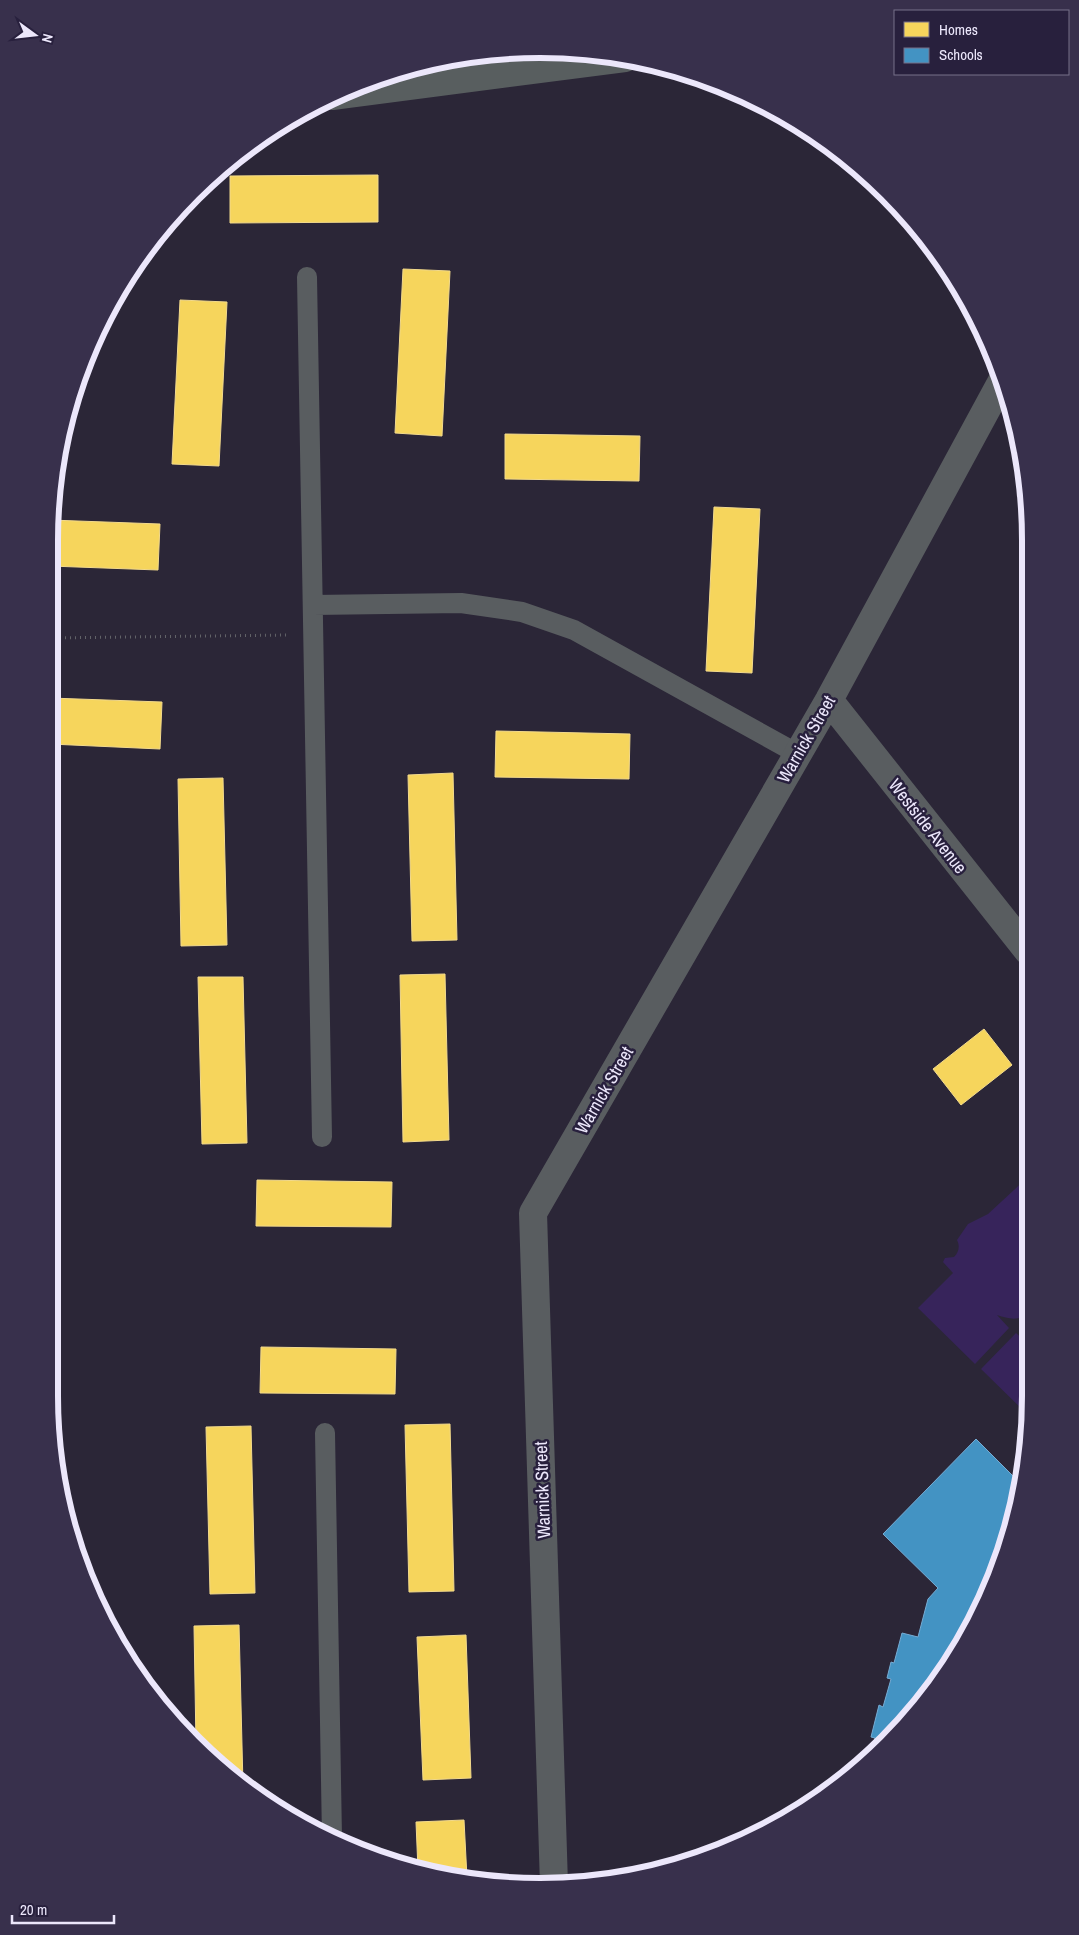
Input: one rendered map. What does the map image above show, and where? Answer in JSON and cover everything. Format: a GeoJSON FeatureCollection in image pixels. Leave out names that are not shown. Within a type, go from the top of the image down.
{"type":"FeatureCollection","features":[{"type":"Feature","properties":{"kind":"street"},"geometry":{"type":"LineString","coordinates":[[359,92],[598,62]]}},
{"type":"Feature","properties":{"kind":"street","name":"Warnick Street"},"geometry":{"type":"LineString","coordinates":[[554,1877],[533,1213],[829,700],[997,389]]}},
{"type":"Feature","properties":{"kind":"street","name":"Westside Avenue"},"geometry":{"type":"LineString","coordinates":[[829,700],[1022,943]]}},
{"type":"Feature","properties":{"kind":"lane"},"geometry":{"type":"LineString","coordinates":[[307,277],[322,1137]]}},
{"type":"Feature","properties":{"kind":"lane"},"geometry":{"type":"LineString","coordinates":[[313,605],[461,602],[522,612],[574,630],[798,754]]}},
{"type":"Feature","properties":{"kind":"lane"},"geometry":{"type":"LineString","coordinates":[[326,1433],[332,1831]]}},
{"type":"Feature","properties":{"kind":"path"},"geometry":{"type":"LineString","coordinates":[[57,638],[314,635]]}},
{"type":"Feature","properties":{"kind":"shaded area"},"geometry":{"type":"Polygon","coordinates":[[[1022,1183],[1022,1318],[1013,1319],[997,1315],[1009,1328],[975,1364],[918,1308],[953,1273],[943,1262],[945,1258],[956,1255],[959,1249],[957,1240],[968,1224],[988,1214],[1022,1183]]]}},
{"type":"Feature","properties":{"kind":"shaded area"},"geometry":{"type":"Polygon","coordinates":[[[1016,1333],[1022,1339],[1021,1408],[981,1369],[1016,1333]]]}},
{"type":"Feature","properties":{"kind":"building: Homes"},"geometry":{"type":"Polygon","coordinates":[[[378,175],[378,222],[230,223],[230,176],[378,175]]]}},
{"type":"Feature","properties":{"kind":"building: Homes"},"geometry":{"type":"Polygon","coordinates":[[[403,269],[450,271],[442,436],[395,433],[403,269]]]}},
{"type":"Feature","properties":{"kind":"building: Homes"},"geometry":{"type":"Polygon","coordinates":[[[180,300],[227,302],[219,466],[172,464],[180,300]]]}},
{"type":"Feature","properties":{"kind":"building: Homes"},"geometry":{"type":"Polygon","coordinates":[[[505,434],[640,436],[639,481],[505,479],[505,434]]]}},
{"type":"Feature","properties":{"kind":"building: Homes"},"geometry":{"type":"Polygon","coordinates":[[[714,507],[760,509],[752,673],[706,671],[714,507]]]}},
{"type":"Feature","properties":{"kind":"building: Homes"},"geometry":{"type":"Polygon","coordinates":[[[58,520],[160,524],[158,570],[57,566],[58,520]]]}},
{"type":"Feature","properties":{"kind":"building: Homes"},"geometry":{"type":"Polygon","coordinates":[[[57,698],[162,702],[160,749],[57,744],[57,698]]]}},
{"type":"Feature","properties":{"kind":"building: Homes"},"geometry":{"type":"Polygon","coordinates":[[[496,731],[630,734],[629,779],[495,777],[496,731]]]}},
{"type":"Feature","properties":{"kind":"building: Homes"},"geometry":{"type":"Polygon","coordinates":[[[453,773],[457,940],[412,941],[408,775],[453,773]]]}},
{"type":"Feature","properties":{"kind":"building: Homes"},"geometry":{"type":"Polygon","coordinates":[[[223,778],[227,945],[181,946],[178,779],[223,778]]]}},
{"type":"Feature","properties":{"kind":"building: Homes"},"geometry":{"type":"Polygon","coordinates":[[[445,974],[449,1140],[403,1142],[400,975],[445,974]]]}},
{"type":"Feature","properties":{"kind":"building: Homes"},"geometry":{"type":"Polygon","coordinates":[[[198,977],[243,977],[247,1143],[202,1144],[198,977]]]}},
{"type":"Feature","properties":{"kind":"building: Homes"},"geometry":{"type":"Polygon","coordinates":[[[984,1029],[1012,1065],[961,1105],[933,1069],[984,1029]]]}},
{"type":"Feature","properties":{"kind":"building: Homes"},"geometry":{"type":"Polygon","coordinates":[[[257,1180],[392,1182],[391,1227],[256,1226],[257,1180]]]}},
{"type":"Feature","properties":{"kind":"building: Homes"},"geometry":{"type":"Polygon","coordinates":[[[261,1347],[396,1349],[395,1394],[260,1393],[261,1347]]]}},
{"type":"Feature","properties":{"kind":"building: Homes"},"geometry":{"type":"Polygon","coordinates":[[[450,1424],[454,1591],[409,1592],[405,1425],[450,1424]]]}},
{"type":"Feature","properties":{"kind":"building: Homes"},"geometry":{"type":"Polygon","coordinates":[[[251,1426],[255,1593],[210,1594],[206,1427],[251,1426]]]}},
{"type":"Feature","properties":{"kind":"building: Homes"},"geometry":{"type":"Polygon","coordinates":[[[239,1625],[243,1775],[196,1733],[194,1626],[239,1625]]]}},
{"type":"Feature","properties":{"kind":"building: Homes"},"geometry":{"type":"Polygon","coordinates":[[[466,1635],[471,1778],[423,1780],[417,1637],[466,1635]]]}},
{"type":"Feature","properties":{"kind":"building: Homes"},"geometry":{"type":"Polygon","coordinates":[[[464,1820],[467,1871],[418,1862],[416,1822],[464,1820]]]}},
{"type":"Feature","properties":{"kind":"building: Schools"},"geometry":{"type":"Polygon","coordinates":[[[976,1439],[1014,1477],[1005,1520],[996,1550],[972,1609],[957,1637],[922,1689],[874,1742],[875,1738],[871,1737],[879,1705],[883,1707],[891,1679],[887,1678],[891,1662],[894,1663],[902,1633],[918,1637],[928,1599],[938,1588],[883,1534],[976,1439]]]}}]}
